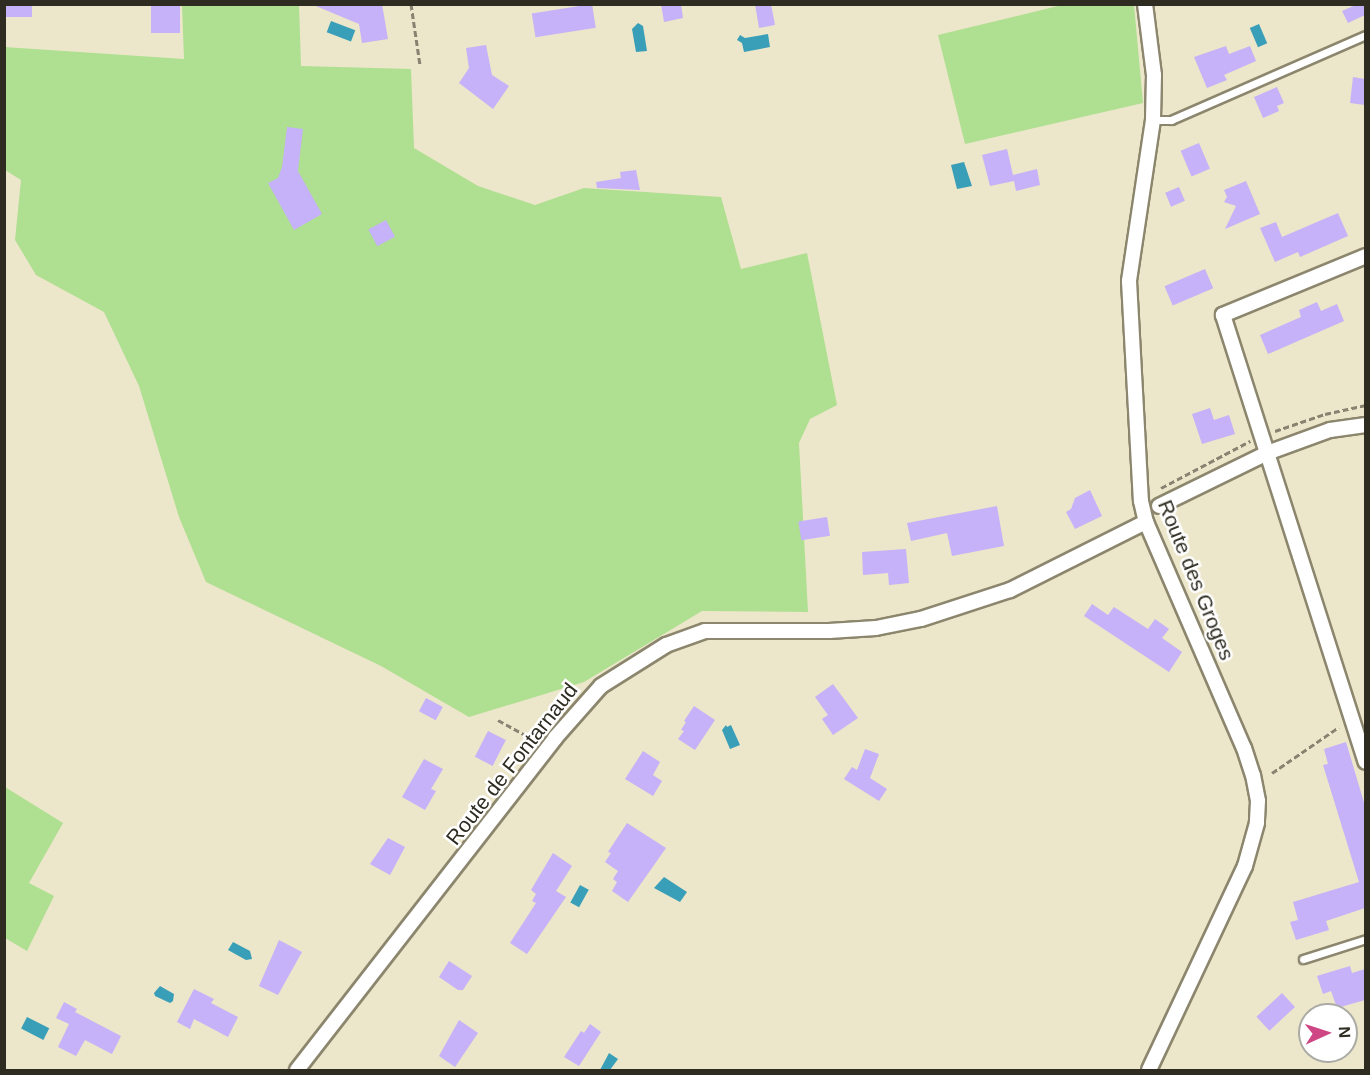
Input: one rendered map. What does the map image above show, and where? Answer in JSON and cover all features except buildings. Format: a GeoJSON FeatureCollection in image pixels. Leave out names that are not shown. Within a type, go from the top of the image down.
{"type":"FeatureCollection","features":[{"type":"Feature","properties":{"kind":"street","name":"Route des Groges"},"geometry":{"type":"LineString","coordinates":[[1145,4],[1154,75],[1153,120],[1129,281],[1138,478],[1146,522],[1244,748],[1253,775],[1258,801],[1257,823],[1245,866],[1149,1071]]}},
{"type":"Feature","properties":{"kind":"street"},"geometry":{"type":"LineString","coordinates":[[1365,256],[1223,315],[1365,756]]}},
{"type":"Feature","properties":{"kind":"street"},"geometry":{"type":"LineString","coordinates":[[1159,507],[1267,453],[1330,430],[1365,425]]}},
{"type":"Feature","properties":{"kind":"street","name":"Route de Fontarnaud"},"geometry":{"type":"LineString","coordinates":[[297,1071],[548,748],[601,686],[666,645],[705,631],[841,630],[876,628],[921,619],[1010,590],[1146,522]]}},
{"type":"Feature","properties":{"kind":"lane"},"geometry":{"type":"LineString","coordinates":[[1153,120],[1171,120],[1365,35]]}},
{"type":"Feature","properties":{"kind":"lane"},"geometry":{"type":"LineString","coordinates":[[1303,959],[1365,939]]}},
{"type":"Feature","properties":{"kind":"path"},"geometry":{"type":"LineString","coordinates":[[411,4],[420,65]]}},
{"type":"Feature","properties":{"kind":"path"},"geometry":{"type":"LineString","coordinates":[[1272,773],[1352,718]]}},
{"type":"Feature","properties":{"kind":"path"},"geometry":{"type":"LineString","coordinates":[[498,720],[548,748]]}},
{"type":"Feature","properties":{"kind":"green space"},"geometry":{"type":"Polygon","coordinates":[[[182,5],[299,5],[301,66],[411,69],[414,148],[478,186],[535,205],[584,188],[721,197],[741,269],[807,253],[837,405],[810,419],[799,443],[808,612],[702,611],[584,682],[469,717],[381,666],[206,582],[179,517],[139,386],[104,312],[36,275],[15,240],[21,180],[5,170],[4,47],[184,59],[182,5]]]}},
{"type":"Feature","properties":{"kind":"green space"},"geometry":{"type":"Polygon","coordinates":[[[1062,5],[1134,5],[1143,103],[965,144],[938,35],[1062,5]]]}},
{"type":"Feature","properties":{"kind":"green space"},"geometry":{"type":"Polygon","coordinates":[[[5,787],[63,823],[29,883],[54,896],[27,951],[5,938],[5,787]]]}},
{"type":"Feature","properties":{"kind":"water"},"geometry":{"type":"Polygon","coordinates":[[[331,21],[355,30],[351,42],[327,32],[331,21]]]}},
{"type":"Feature","properties":{"kind":"water"},"geometry":{"type":"Polygon","coordinates":[[[638,23],[643,26],[647,51],[636,52],[632,29],[638,23]]]}},
{"type":"Feature","properties":{"kind":"water"},"geometry":{"type":"Polygon","coordinates":[[[1259,24],[1267,43],[1258,47],[1250,28],[1259,24]]]}},
{"type":"Feature","properties":{"kind":"water"},"geometry":{"type":"Polygon","coordinates":[[[768,34],[770,47],[744,52],[742,43],[737,40],[740,35],[745,38],[768,34]]]}},
{"type":"Feature","properties":{"kind":"water"},"geometry":{"type":"Polygon","coordinates":[[[964,162],[972,186],[957,189],[951,165],[964,162]]]}},
{"type":"Feature","properties":{"kind":"water"},"geometry":{"type":"Polygon","coordinates":[[[726,725],[727,727],[731,725],[740,745],[730,749],[722,730],[726,725]]]}},
{"type":"Feature","properties":{"kind":"water"},"geometry":{"type":"Polygon","coordinates":[[[664,877],[687,892],[680,902],[654,888],[664,877]]]}},
{"type":"Feature","properties":{"kind":"water"},"geometry":{"type":"Polygon","coordinates":[[[580,885],[589,890],[579,907],[570,902],[580,885]]]}},
{"type":"Feature","properties":{"kind":"water"},"geometry":{"type":"Polygon","coordinates":[[[233,942],[250,951],[252,959],[246,960],[228,950],[233,942]]]}},
{"type":"Feature","properties":{"kind":"water"},"geometry":{"type":"Polygon","coordinates":[[[160,986],[174,994],[173,1001],[170,1003],[155,996],[154,993],[160,986]]]}},
{"type":"Feature","properties":{"kind":"water"},"geometry":{"type":"Polygon","coordinates":[[[27,1017],[49,1028],[43,1040],[21,1029],[27,1017]]]}},
{"type":"Feature","properties":{"kind":"water"},"geometry":{"type":"Polygon","coordinates":[[[609,1053],[618,1059],[610,1070],[600,1070],[609,1053]]]}}]}
